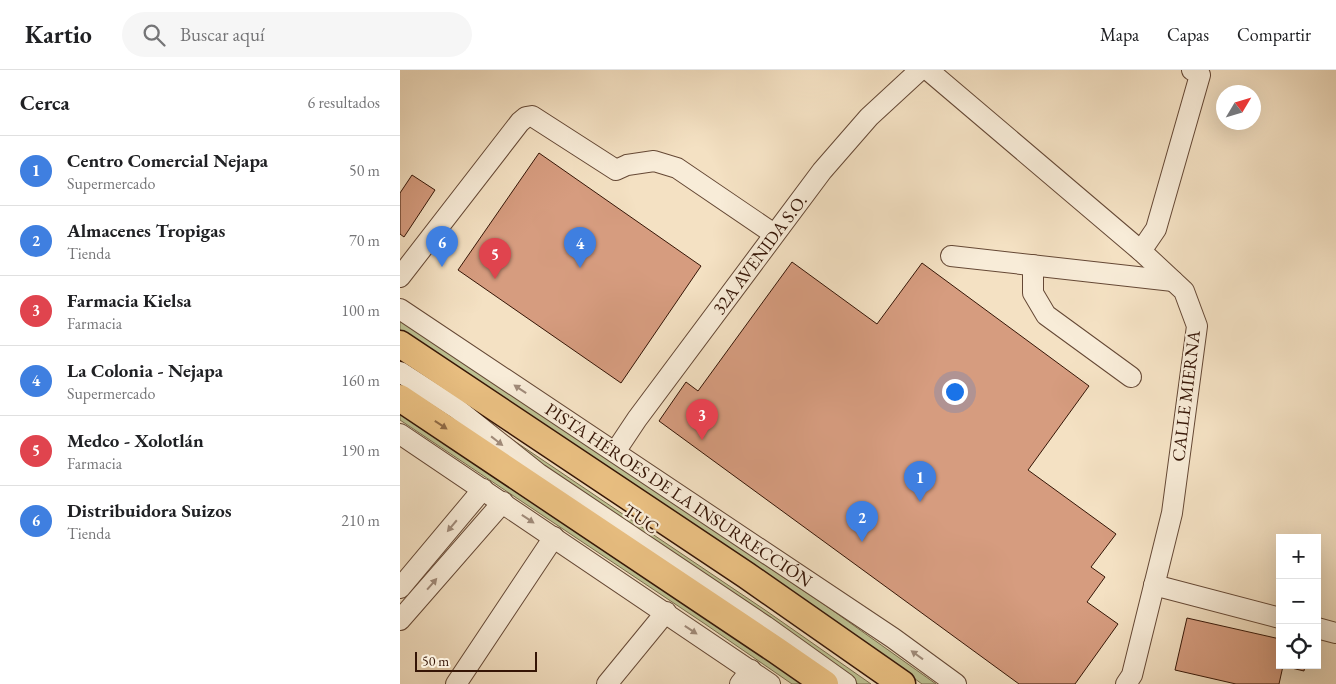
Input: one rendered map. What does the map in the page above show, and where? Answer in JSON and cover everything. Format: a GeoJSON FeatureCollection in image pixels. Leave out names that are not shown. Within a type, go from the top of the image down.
{"type":"FeatureCollection","features":[{"type":"Feature","properties":{"kind":"main road","name":"PISTA HÉROES DE LA INSURRECCIÓN"},"geometry":{"type":"LineString","coordinates":[[400,344],[746,575],[902,684]]}},
{"type":"Feature","properties":{"kind":"main road"},"geometry":{"type":"LineString","coordinates":[[400,398],[825,684]]}},
{"type":"Feature","properties":{"kind":"street","name":"32A AVENIDA S.O."},"geometry":{"type":"LineString","coordinates":[[615,452],[637,419],[828,164],[870,117],[920,70]]}},
{"type":"Feature","properties":{"kind":"street","name":"CALLE MIERNA"},"geometry":{"type":"LineString","coordinates":[[928,70],[1141,251],[1184,291],[1196,326],[1172,513],[1132,675],[1126,684]]}},
{"type":"Feature","properties":{"kind":"street"},"geometry":{"type":"LineString","coordinates":[[1141,251],[1156,229],[1196,72]]}},
{"type":"Feature","properties":{"kind":"street"},"geometry":{"type":"LineString","coordinates":[[400,277],[520,122],[526,117],[532,116],[616,170],[627,165],[654,161],[677,168],[774,234]]}},
{"type":"Feature","properties":{"kind":"street"},"geometry":{"type":"LineString","coordinates":[[951,256],[1173,281]]}},
{"type":"Feature","properties":{"kind":"street"},"geometry":{"type":"LineString","coordinates":[[1033,265],[1033,293],[1046,315],[1131,377]]}},
{"type":"Feature","properties":{"kind":"street","name":"PISTA HÉROES DE LA INSURRECCIÓN"},"geometry":{"type":"LineString","coordinates":[[400,309],[893,638],[956,684]]}},
{"type":"Feature","properties":{"kind":"street","name":"TUC"},"geometry":{"type":"LineString","coordinates":[[400,358],[797,625],[879,684]]}},
{"type":"Feature","properties":{"kind":"street","name":"TUC"},"geometry":{"type":"LineString","coordinates":[[400,372],[456,408],[538,474],[756,620],[846,684]]}},
{"type":"Feature","properties":{"kind":"street"},"geometry":{"type":"LineString","coordinates":[[400,434],[666,612],[745,677],[770,684]]}},
{"type":"Feature","properties":{"kind":"street"},"geometry":{"type":"LineString","coordinates":[[400,588],[483,489]]}},
{"type":"Feature","properties":{"kind":"street"},"geometry":{"type":"LineString","coordinates":[[400,620],[503,502]]}},
{"type":"Feature","properties":{"kind":"street"},"geometry":{"type":"LineString","coordinates":[[456,684],[554,536]]}},
{"type":"Feature","properties":{"kind":"street"},"geometry":{"type":"LineString","coordinates":[[1154,585],[1276,617]]}},
{"type":"Feature","properties":{"kind":"street"},"geometry":{"type":"LineString","coordinates":[[607,684],[666,612]]}},
{"type":"Feature","properties":{"kind":"street"},"geometry":{"type":"LineString","coordinates":[[1321,629],[1336,633]]}},
{"type":"Feature","properties":{"kind":"green space"},"geometry":{"type":"Polygon","coordinates":[[[400,320],[825,605],[936,684],[922,684],[817,608],[400,330],[400,320]]]}},
{"type":"Feature","properties":{"kind":"green space"},"geometry":{"type":"Polygon","coordinates":[[[461,405],[765,610],[871,684],[858,684],[779,628],[533,462],[461,405]]]}},
{"type":"Feature","properties":{"kind":"green space"},"geometry":{"type":"Polygon","coordinates":[[[400,410],[807,684],[792,684],[400,420],[400,410]]]}},
{"type":"Feature","properties":{"kind":"building"},"geometry":{"type":"Polygon","coordinates":[[[539,153],[701,266],[621,383],[458,270],[539,153]]]}},
{"type":"Feature","properties":{"kind":"building"},"geometry":{"type":"Polygon","coordinates":[[[412,175],[435,190],[404,237],[400,234],[400,193],[412,175]]]}},
{"type":"Feature","properties":{"kind":"building"},"geometry":{"type":"Polygon","coordinates":[[[792,262],[877,324],[922,263],[1089,386],[1028,470],[1116,534],[1091,567],[1105,577],[1087,602],[1118,624],[1075,684],[1019,684],[659,421],[686,382],[698,391],[792,262]]]}},
{"type":"Feature","properties":{"kind":"building"},"geometry":{"type":"Polygon","coordinates":[[[1187,618],[1276,638],[1276,669],[1282,669],[1279,684],[1236,684],[1175,670],[1187,618]]]}},
{"type":"Feature","properties":{"kind":"place","name":"Distribuidora Suizos"},"geometry":{"type":"Point","coordinates":[442,267]}},
{"type":"Feature","properties":{"kind":"place","name":"La Colonia - Nejapa"},"geometry":{"type":"Point","coordinates":[580,268]}},
{"type":"Feature","properties":{"kind":"place","name":"Medco - Xolotlán"},"geometry":{"type":"Point","coordinates":[495,279]}},
{"type":"Feature","properties":{"kind":"place","name":"Farmacia Kielsa"},"geometry":{"type":"Point","coordinates":[702,440]}},
{"type":"Feature","properties":{"kind":"place","name":"Centro Comercial Nejapa"},"geometry":{"type":"Point","coordinates":[920,502]}},
{"type":"Feature","properties":{"kind":"place","name":"Almacenes Tropigas"},"geometry":{"type":"Point","coordinates":[862,542]}}]}
